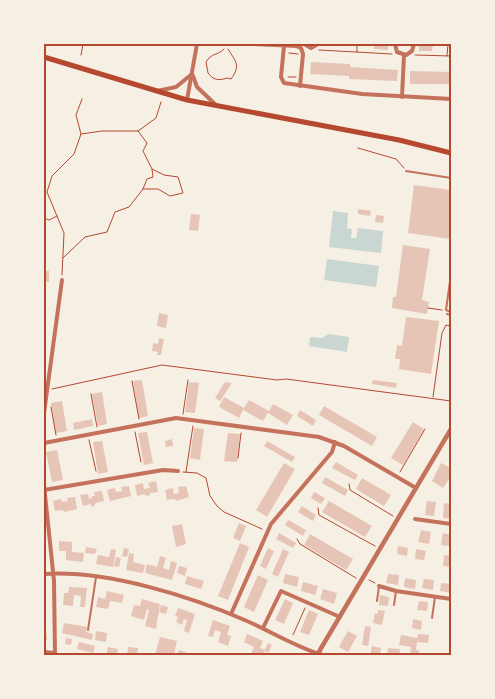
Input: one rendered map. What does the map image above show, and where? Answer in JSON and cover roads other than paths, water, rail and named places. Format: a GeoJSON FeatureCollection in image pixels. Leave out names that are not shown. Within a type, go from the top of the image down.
{"type":"FeatureCollection","features":[{"type":"Feature","properties":{"kind":"main road"},"geometry":{"type":"LineString","coordinates":[[44,58],[218,108],[399,140],[451,153]]}},
{"type":"Feature","properties":{"kind":"street"},"geometry":{"type":"LineString","coordinates":[[187,100],[197,44]]}},
{"type":"Feature","properties":{"kind":"street"},"geometry":{"type":"LineString","coordinates":[[254,44],[296,46],[301,48]]}},
{"type":"Feature","properties":{"kind":"street"},"geometry":{"type":"LineString","coordinates":[[301,48],[304,44],[311,48],[317,45]]}},
{"type":"Feature","properties":{"kind":"street"},"geometry":{"type":"LineString","coordinates":[[394,44],[398,52],[404,55]]}},
{"type":"Feature","properties":{"kind":"street"},"geometry":{"type":"LineString","coordinates":[[404,55],[410,52],[414,44]]}},
{"type":"Feature","properties":{"kind":"street"},"geometry":{"type":"LineString","coordinates":[[284,46],[281,80],[284,83],[362,94],[451,99]]}},
{"type":"Feature","properties":{"kind":"street"},"geometry":{"type":"LineString","coordinates":[[300,86],[303,54],[301,48]]}},
{"type":"Feature","properties":{"kind":"street"},"geometry":{"type":"LineString","coordinates":[[402,97],[404,55]]}},
{"type":"Feature","properties":{"kind":"street"},"geometry":{"type":"LineString","coordinates":[[156,91],[176,87],[192,74]]}},
{"type":"Feature","properties":{"kind":"street"},"geometry":{"type":"LineString","coordinates":[[192,74],[197,87],[218,108]]}},
{"type":"Feature","properties":{"kind":"street"},"geometry":{"type":"LineString","coordinates":[[44,413],[62,280]]}},
{"type":"Feature","properties":{"kind":"street"},"geometry":{"type":"LineString","coordinates":[[44,443],[176,418],[319,437],[335,442],[416,488]]}},
{"type":"Feature","properties":{"kind":"street"},"geometry":{"type":"LineString","coordinates":[[44,574],[53,573],[96,577],[170,594],[231,614],[320,655],[340,617],[451,428]]}},
{"type":"Feature","properties":{"kind":"street"},"geometry":{"type":"LineString","coordinates":[[231,614],[271,524],[296,492],[332,452],[335,442]]}},
{"type":"Feature","properties":{"kind":"street"},"geometry":{"type":"LineString","coordinates":[[44,493],[163,470],[178,471]]}},
{"type":"Feature","properties":{"kind":"street"},"geometry":{"type":"LineString","coordinates":[[44,485],[53,573],[55,654],[44,652]]}},
{"type":"Feature","properties":{"kind":"street"},"geometry":{"type":"LineString","coordinates":[[415,519],[451,524]]}},
{"type":"Feature","properties":{"kind":"street"},"geometry":{"type":"LineString","coordinates":[[379,586],[396,591],[451,599]]}},
{"type":"Feature","properties":{"kind":"street"},"geometry":{"type":"LineString","coordinates":[[263,628],[281,591],[340,617]]}},
{"type":"Feature","properties":{"kind":"lane"},"geometry":{"type":"LineString","coordinates":[[406,171],[451,178]]}},
{"type":"Feature","properties":{"kind":"lane"},"geometry":{"type":"LineString","coordinates":[[451,274],[450,296],[446,310],[451,314]]}},
{"type":"Feature","properties":{"kind":"lane"},"geometry":{"type":"LineString","coordinates":[[88,630],[96,577]]}},
{"type":"Feature","properties":{"kind":"lane"},"geometry":{"type":"LineString","coordinates":[[377,601],[379,586]]}},
{"type":"Feature","properties":{"kind":"lane"},"geometry":{"type":"LineString","coordinates":[[394,605],[396,591]]}},
{"type":"Feature","properties":{"kind":"lane"},"geometry":{"type":"LineString","coordinates":[[432,618],[435,597]]}}]}
